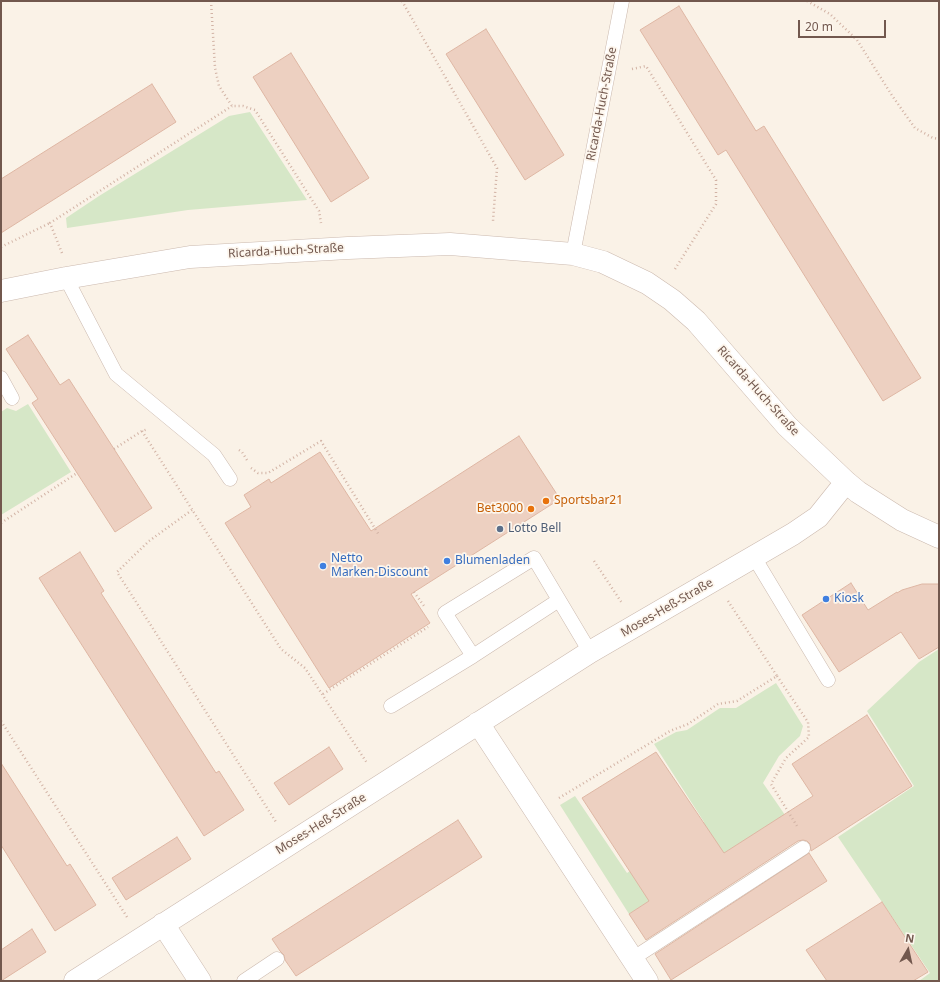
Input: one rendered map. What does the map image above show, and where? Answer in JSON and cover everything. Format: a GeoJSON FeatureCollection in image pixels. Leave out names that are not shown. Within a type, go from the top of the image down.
{"type":"FeatureCollection","features":[{"type":"Feature","properties":{"kind":"street","name":"Ricarda-Huch-Straße"},"geometry":{"type":"LineString","coordinates":[[1,291],[66,278],[190,257],[323,249],[450,244],[573,254],[603,262],[647,283],[672,300],[696,321],[787,426],[846,482],[858,492],[902,520],[939,537]]}},
{"type":"Feature","properties":{"kind":"street","name":"Moses-Heß-Straße"},"geometry":{"type":"LineString","coordinates":[[75,981],[590,652],[793,534],[818,517],[846,482]]}},
{"type":"Feature","properties":{"kind":"street"},"geometry":{"type":"LineString","coordinates":[[478,723],[647,981]]}},
{"type":"Feature","properties":{"kind":"street"},"geometry":{"type":"LineString","coordinates":[[163,924],[200,981]]}},
{"type":"Feature","properties":{"kind":"lane","name":"Ricarda-Huch-Straße"},"geometry":{"type":"LineString","coordinates":[[573,254],[622,1]]}},
{"type":"Feature","properties":{"kind":"lane"},"geometry":{"type":"LineString","coordinates":[[66,278],[116,374],[214,455],[230,479]]}},
{"type":"Feature","properties":{"kind":"lane"},"geometry":{"type":"LineString","coordinates":[[1,378],[12,398]]}},
{"type":"Feature","properties":{"kind":"lane"},"geometry":{"type":"LineString","coordinates":[[754,557],[828,680]]}},
{"type":"Feature","properties":{"kind":"lane"},"geometry":{"type":"LineString","coordinates":[[473,656],[445,613],[534,558],[590,652]]}},
{"type":"Feature","properties":{"kind":"lane"},"geometry":{"type":"LineString","coordinates":[[391,706],[473,656],[560,600]]}},
{"type":"Feature","properties":{"kind":"lane"},"geometry":{"type":"LineString","coordinates":[[632,959],[803,848]]}},
{"type":"Feature","properties":{"kind":"lane"},"geometry":{"type":"LineString","coordinates":[[244,981],[278,960]]}},
{"type":"Feature","properties":{"kind":"path"},"geometry":{"type":"LineString","coordinates":[[211,1],[215,68],[219,86],[232,106]]}},
{"type":"Feature","properties":{"kind":"path"},"geometry":{"type":"LineString","coordinates":[[402,1],[497,168],[492,247]]}},
{"type":"Feature","properties":{"kind":"path"},"geometry":{"type":"LineString","coordinates":[[807,1],[830,14],[857,40],[893,97],[915,128],[939,140]]}},
{"type":"Feature","properties":{"kind":"path"},"geometry":{"type":"LineString","coordinates":[[608,74],[646,66],[716,180],[716,204],[683,254],[661,292]]}},
{"type":"Feature","properties":{"kind":"path"},"geometry":{"type":"LineString","coordinates":[[1,248],[50,223],[232,106],[243,106],[255,110],[260,116],[319,211],[323,249]]}},
{"type":"Feature","properties":{"kind":"path"},"geometry":{"type":"LineString","coordinates":[[50,223],[62,249],[66,278]]}},
{"type":"Feature","properties":{"kind":"path"},"geometry":{"type":"LineString","coordinates":[[114,449],[142,431],[281,649],[306,668],[382,785]]}},
{"type":"Feature","properties":{"kind":"path"},"geometry":{"type":"LineString","coordinates":[[236,448],[242,452],[252,469],[258,473],[268,473],[321,441],[379,535]]}},
{"type":"Feature","properties":{"kind":"path"},"geometry":{"type":"LineString","coordinates":[[1,523],[77,473]]}},
{"type":"Feature","properties":{"kind":"path"},"geometry":{"type":"LineString","coordinates":[[192,510],[149,541],[117,572],[290,843]]}},
{"type":"Feature","properties":{"kind":"path"},"geometry":{"type":"LineString","coordinates":[[594,561],[618,596]]}},
{"type":"Feature","properties":{"kind":"path"},"geometry":{"type":"LineString","coordinates":[[715,580],[808,722],[809,737],[786,758],[771,784],[801,832],[803,848]]}},
{"type":"Feature","properties":{"kind":"path"},"geometry":{"type":"LineString","coordinates":[[323,694],[432,624]]}},
{"type":"Feature","properties":{"kind":"path"},"geometry":{"type":"LineString","coordinates":[[536,812],[670,731],[688,724],[718,704],[737,701],[777,676]]}},
{"type":"Feature","properties":{"kind":"path"},"geometry":{"type":"LineString","coordinates":[[1,721],[141,938]]}},
{"type":"Feature","properties":{"kind":"green space"},"geometry":{"type":"Polygon","coordinates":[[[250,112],[307,200],[188,210],[67,228],[66,218],[99,196],[229,116],[250,112]]]}},
{"type":"Feature","properties":{"kind":"green space"},"geometry":{"type":"Polygon","coordinates":[[[28,404],[71,472],[1,515],[1,412],[7,408],[16,411],[28,404]]]}},
{"type":"Feature","properties":{"kind":"green space"},"geometry":{"type":"Polygon","coordinates":[[[939,649],[939,981],[919,981],[930,973],[838,837],[914,786],[867,711],[919,662],[939,649]]]}},
{"type":"Feature","properties":{"kind":"green space"},"geometry":{"type":"Polygon","coordinates":[[[776,683],[803,726],[800,736],[779,756],[763,783],[785,815],[629,914],[560,805],[575,796],[627,873],[704,822],[654,744],[676,732],[687,730],[720,708],[736,708],[776,683]]]}},
{"type":"Feature","properties":{"kind":"building"},"geometry":{"type":"Polygon","coordinates":[[[679,6],[756,131],[764,126],[921,378],[883,401],[726,150],[718,155],[640,30],[679,6]]]}},
{"type":"Feature","properties":{"kind":"building"},"geometry":{"type":"Polygon","coordinates":[[[486,29],[564,155],[525,180],[446,54],[486,29]]]}},
{"type":"Feature","properties":{"kind":"building"},"geometry":{"type":"Polygon","coordinates":[[[291,53],[369,178],[331,202],[253,77],[291,53]]]}},
{"type":"Feature","properties":{"kind":"building"},"geometry":{"type":"Polygon","coordinates":[[[152,84],[176,122],[1,233],[1,179],[152,84]]]}},
{"type":"Feature","properties":{"kind":"building"},"geometry":{"type":"Polygon","coordinates":[[[28,335],[60,385],[69,379],[152,508],[115,532],[32,403],[38,399],[6,349],[28,335]]]}},
{"type":"Feature","properties":{"kind":"building"},"geometry":{"type":"Polygon","coordinates":[[[519,436],[560,499],[411,594],[430,623],[329,688],[225,523],[251,507],[244,495],[269,479],[271,483],[320,452],[371,531],[519,436]]]}},
{"type":"Feature","properties":{"kind":"building"},"geometry":{"type":"Polygon","coordinates":[[[80,552],[104,591],[101,593],[216,773],[219,771],[244,810],[204,836],[39,578],[80,552]]]}},
{"type":"Feature","properties":{"kind":"building"},"geometry":{"type":"Polygon","coordinates":[[[851,583],[868,610],[902,590],[922,584],[939,584],[939,647],[919,659],[901,632],[839,672],[802,615],[851,583]]]}},
{"type":"Feature","properties":{"kind":"building"},"geometry":{"type":"Polygon","coordinates":[[[867,715],[912,786],[811,851],[810,844],[807,841],[798,841],[646,940],[629,914],[649,901],[582,798],[656,752],[724,853],[813,796],[792,764],[867,715]]]}},
{"type":"Feature","properties":{"kind":"building"},"geometry":{"type":"Polygon","coordinates":[[[329,747],[343,769],[289,805],[274,783],[329,747]]]}},
{"type":"Feature","properties":{"kind":"building"},"geometry":{"type":"Polygon","coordinates":[[[1,763],[67,866],[70,864],[96,905],[55,931],[1,845],[1,763]]]}},
{"type":"Feature","properties":{"kind":"building"},"geometry":{"type":"Polygon","coordinates":[[[458,820],[482,857],[296,976],[285,960],[284,955],[272,939],[458,820]]]}},
{"type":"Feature","properties":{"kind":"building"},"geometry":{"type":"Polygon","coordinates":[[[177,837],[191,859],[126,900],[112,878],[177,837]]]}},
{"type":"Feature","properties":{"kind":"building"},"geometry":{"type":"Polygon","coordinates":[[[809,853],[827,881],[671,980],[655,954],[809,853]]]}},
{"type":"Feature","properties":{"kind":"building"},"geometry":{"type":"Polygon","coordinates":[[[882,902],[928,972],[913,981],[827,981],[806,950],[882,902]]]}},
{"type":"Feature","properties":{"kind":"building"},"geometry":{"type":"Polygon","coordinates":[[[32,929],[46,952],[1,981],[1,950],[32,929]]]}},
{"type":"Feature","properties":{"kind":"place","name":"Sportsbar21"},"geometry":{"type":"Point","coordinates":[546,501]}},
{"type":"Feature","properties":{"kind":"place","name":"Bet3000"},"geometry":{"type":"Point","coordinates":[531,509]}},
{"type":"Feature","properties":{"kind":"place","name":"Lotto Bell"},"geometry":{"type":"Point","coordinates":[500,529]}},
{"type":"Feature","properties":{"kind":"place","name":"Blumenladen"},"geometry":{"type":"Point","coordinates":[447,561]}},
{"type":"Feature","properties":{"kind":"place","name":"Netto Marken-Discount"},"geometry":{"type":"Point","coordinates":[323,566]}},
{"type":"Feature","properties":{"kind":"place","name":"Kiosk"},"geometry":{"type":"Point","coordinates":[826,599]}}]}
